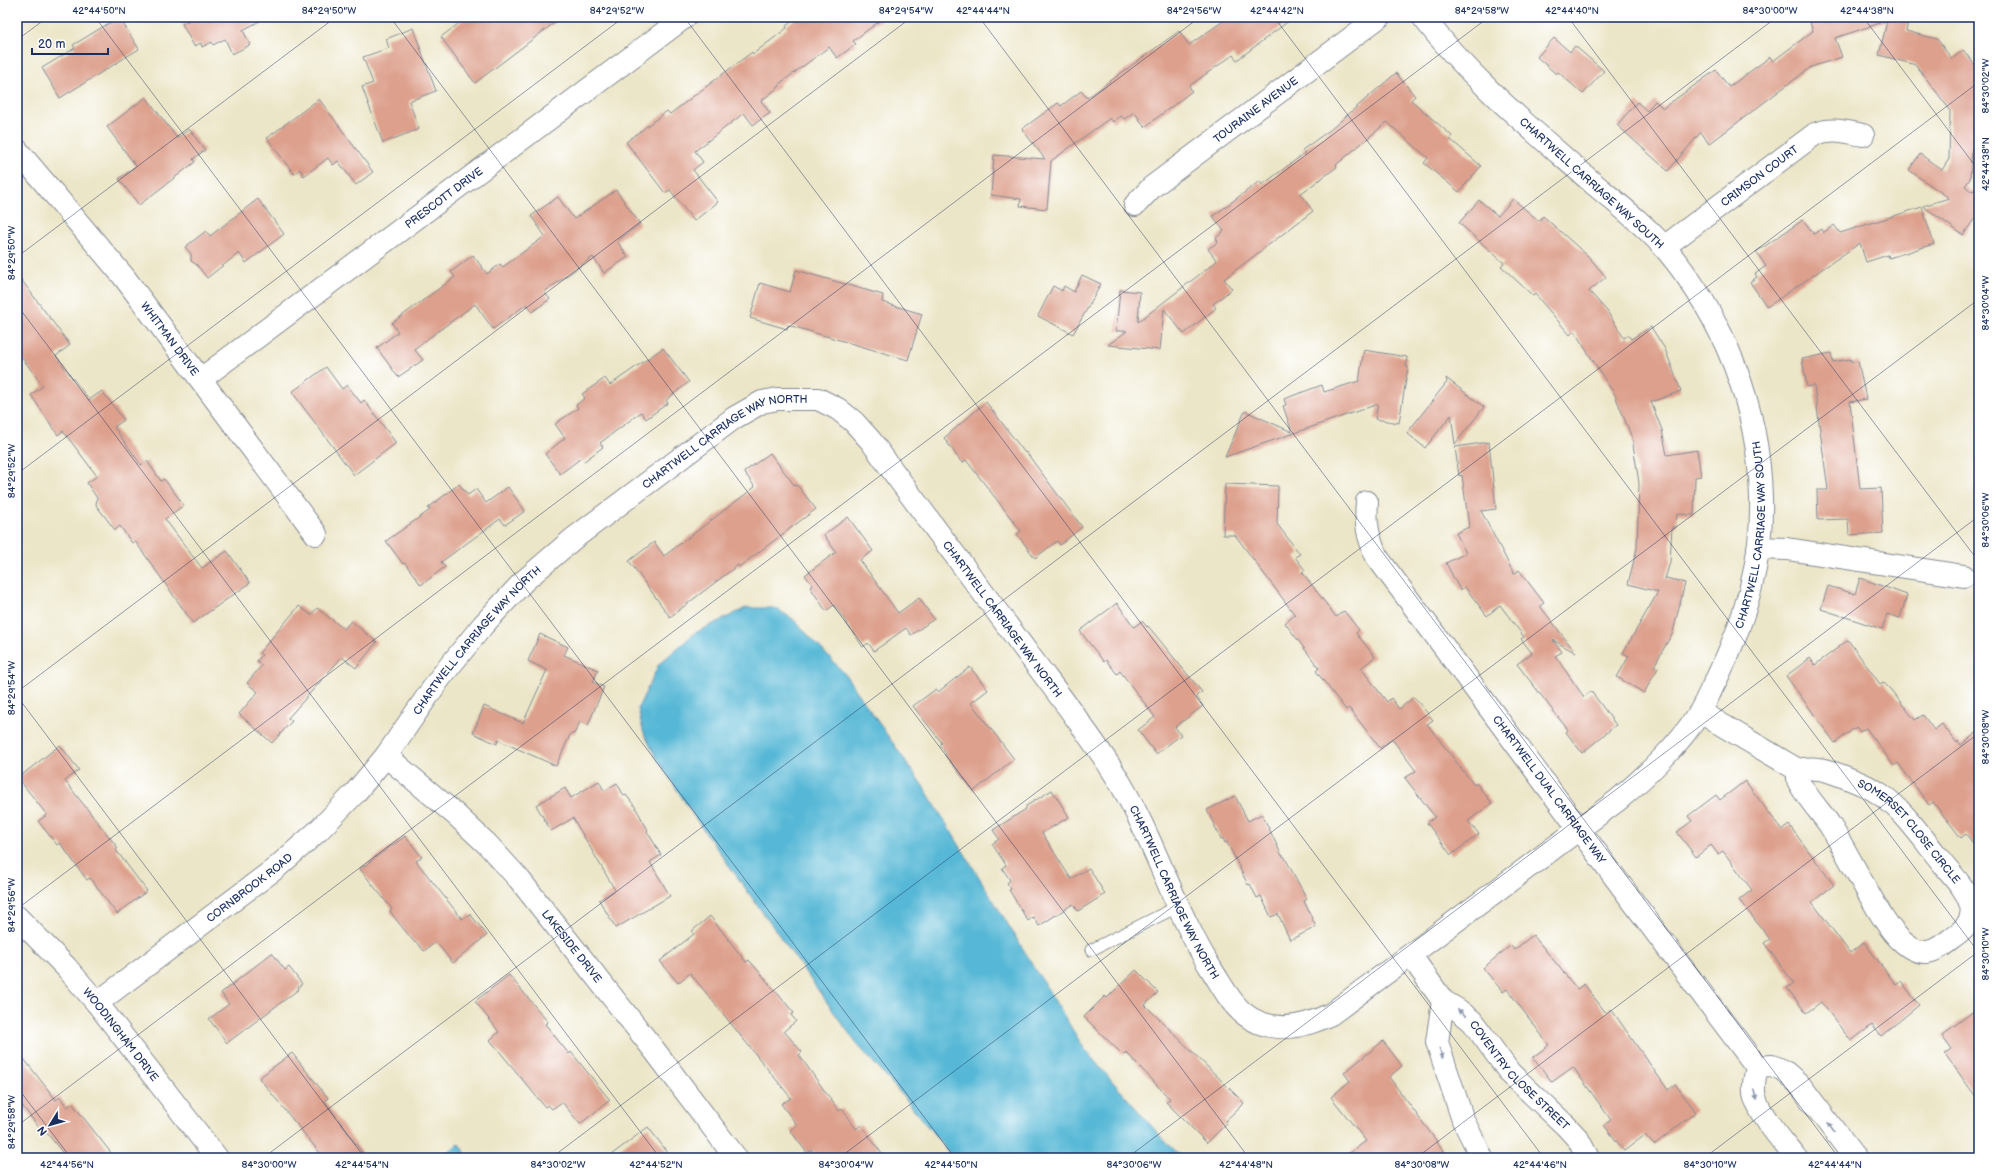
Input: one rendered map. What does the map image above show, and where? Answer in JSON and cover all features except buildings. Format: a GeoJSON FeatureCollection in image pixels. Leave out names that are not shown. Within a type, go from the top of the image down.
{"type":"FeatureCollection","features":[{"type":"Feature","properties":{"kind":"street","name":"PRESCOTT DRIVE"},"geometry":{"type":"LineString","coordinates":[[202,379],[686,17]]}},
{"type":"Feature","properties":{"kind":"street","name":"TOURAINE AVENUE"},"geometry":{"type":"LineString","coordinates":[[1135,205],[1152,187],[1379,17]]}},
{"type":"Feature","properties":{"kind":"street","name":"CHARTWELL CARRIAGE WAY SOUTH"},"geometry":{"type":"LineString","coordinates":[[1423,17],[1471,74],[1664,247],[1695,287],[1717,324],[1735,365],[1748,406],[1756,449],[1761,499],[1758,548],[1748,601],[1730,651],[1700,712],[1672,749],[1645,777],[1579,830]]}},
{"type":"Feature","properties":{"kind":"street","name":"CRIMSON COURT"},"geometry":{"type":"LineString","coordinates":[[1664,247],[1815,134],[1825,130],[1835,130],[1863,135]]}},
{"type":"Feature","properties":{"kind":"street","name":"WHITMAN DRIVE"},"geometry":{"type":"LineString","coordinates":[[17,150],[124,276],[316,534]]}},
{"type":"Feature","properties":{"kind":"street","name":"CHARTWELL CARRIAGE WAY NORTH"},"geometry":{"type":"LineString","coordinates":[[386,756],[440,678],[484,625],[524,581],[573,539],[734,418],[762,402],[778,398],[818,399],[838,409],[854,422],[871,441],[1098,748],[1133,805],[1204,958],[1228,997],[1243,1013],[1260,1023],[1294,1028],[1313,1023],[1331,1014],[1579,830]]}},
{"type":"Feature","properties":{"kind":"street","name":"CHARTWELL DUAL CARRIAGE WAY"},"geometry":{"type":"LineString","coordinates":[[1366,502],[1365,520],[1368,539],[1377,557],[1757,1067]]}},
{"type":"Feature","properties":{"kind":"street"},"geometry":{"type":"LineString","coordinates":[[1758,548],[1787,549],[1964,576]]}},
{"type":"Feature","properties":{"kind":"street"},"geometry":{"type":"LineString","coordinates":[[1700,712],[1798,770]]}},
{"type":"Feature","properties":{"kind":"street","name":"CORNBROOK ROAD"},"geometry":{"type":"LineString","coordinates":[[97,1003],[276,868],[318,831],[386,756]]}},
{"type":"Feature","properties":{"kind":"street","name":"LAKESIDE DRIVE"},"geometry":{"type":"LineString","coordinates":[[386,756],[455,814],[488,845],[518,879],[655,1051],[736,1158]]}},
{"type":"Feature","properties":{"kind":"street","name":"SOMERSET CLOSE CIRCLE"},"geometry":{"type":"LineString","coordinates":[[1816,768],[1862,784],[1881,794],[1908,821],[1964,891],[1971,905],[1972,914],[1970,921],[1962,931],[1938,948],[1928,952],[1918,951],[1908,947],[1884,920],[1830,826],[1802,787],[1798,780],[1798,770],[1816,768]]}},
{"type":"Feature","properties":{"kind":"street","name":"WOODINGHAM DRIVE"},"geometry":{"type":"LineString","coordinates":[[17,916],[66,967],[97,1003],[217,1158]]}},
{"type":"Feature","properties":{"kind":"street","name":"COVENTRY CLOSE STREET"},"geometry":{"type":"LineString","coordinates":[[1411,956],[1443,1001],[1472,1021],[1510,1073],[1578,1139],[1588,1158]]}},
{"type":"Feature","properties":{"kind":"street"},"geometry":{"type":"LineString","coordinates":[[1443,1001],[1437,1042],[1463,1120],[1482,1158]]}},
{"type":"Feature","properties":{"kind":"street"},"geometry":{"type":"LineString","coordinates":[[1796,1158],[1764,1115],[1755,1098],[1753,1083],[1757,1067],[1772,1066],[1784,1071],[1799,1084],[1855,1158]]}},
{"type":"Feature","properties":{"kind":"lane"},"geometry":{"type":"LineString","coordinates":[[1091,950],[1179,906]]}},
{"type":"Feature","properties":{"kind":"water"},"geometry":{"type":"Polygon","coordinates":[[[746,608],[775,608],[793,619],[844,673],[925,789],[1085,1050],[1162,1138],[1183,1158],[953,1158],[904,1097],[856,1043],[695,818],[653,752],[643,731],[638,708],[659,664],[695,633],[746,608]]]}},
{"type":"Feature","properties":{"kind":"water"},"geometry":{"type":"Polygon","coordinates":[[[459,1144],[469,1158],[439,1158],[459,1144]]]}}]}
